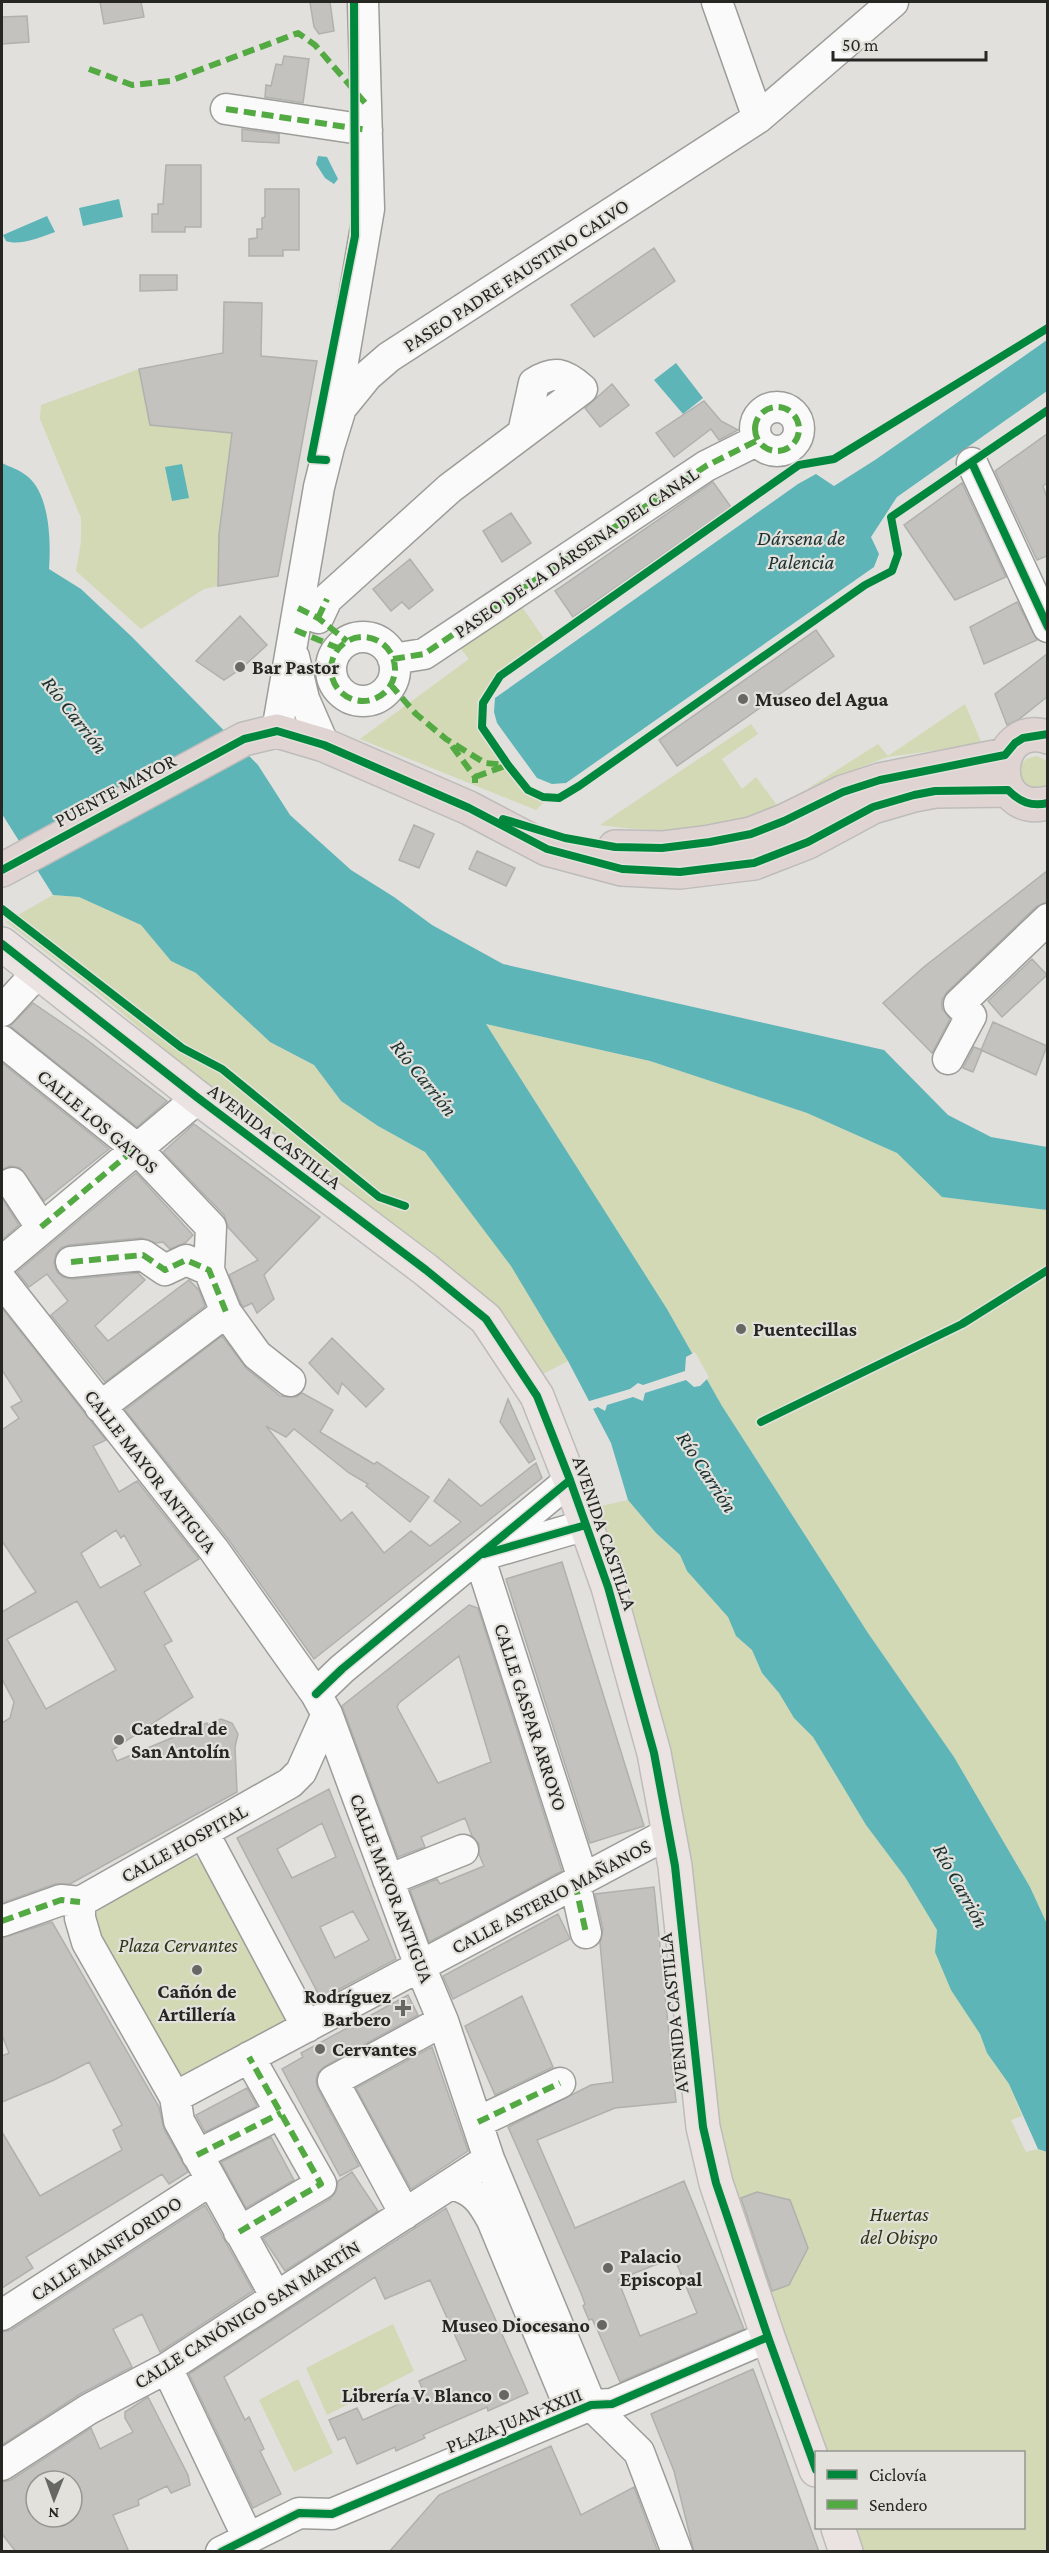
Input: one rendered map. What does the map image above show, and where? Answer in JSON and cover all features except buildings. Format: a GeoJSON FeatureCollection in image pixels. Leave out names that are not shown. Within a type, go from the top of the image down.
{"type":"FeatureCollection","features":[{"type":"Feature","properties":{"kind":"highway","name":"PUENTE MAYOR"},"geometry":{"type":"LineString","coordinates":[[2,870],[244,739],[277,731]]}},
{"type":"Feature","properties":{"kind":"highway"},"geometry":{"type":"LineString","coordinates":[[277,731],[324,745],[469,808],[547,849],[622,869],[680,872],[754,863],[808,842],[873,807],[914,795],[935,791],[1008,790]]}},
{"type":"Feature","properties":{"kind":"highway"},"geometry":{"type":"LineString","coordinates":[[1046,736],[1023,738],[1015,743],[1005,755],[1002,773],[1008,790],[1016,799],[1027,804],[1047,803]]}},
{"type":"Feature","properties":{"kind":"highway"},"geometry":{"type":"LineString","coordinates":[[469,808],[565,838],[615,847],[662,848],[751,834],[784,821],[843,792],[880,780],[1005,755]]}},
{"type":"Feature","properties":{"kind":"main road","name":"AVENIDA CASTILLA"},"geometry":{"type":"LineString","coordinates":[[2,944],[198,1098],[426,1270],[486,1319],[537,1396],[608,1587],[654,1753],[675,1866],[703,2127],[719,2196],[815,2467]]}},
{"type":"Feature","properties":{"kind":"main road"},"geometry":{"type":"LineString","coordinates":[[838,2529],[846,2552]]}},
{"type":"Feature","properties":{"kind":"street"},"geometry":{"type":"LineString","coordinates":[[340,408],[339,385],[369,209],[363,2]]}},
{"type":"Feature","properties":{"kind":"street"},"geometry":{"type":"LineString","coordinates":[[717,2],[758,118]]}},
{"type":"Feature","properties":{"kind":"street","name":"PASEO PADRE FAUSTINO CALVO"},"geometry":{"type":"LineString","coordinates":[[324,745],[298,680],[301,626],[318,488],[340,408],[367,376],[399,350],[758,118],[893,2]]}},
{"type":"Feature","properties":{"kind":"street"},"geometry":{"type":"LineString","coordinates":[[226,109],[367,130]]}},
{"type":"Feature","properties":{"kind":"street"},"geometry":{"type":"LineString","coordinates":[[346,343],[367,376]]}},
{"type":"Feature","properties":{"kind":"street"},"geometry":{"type":"LineString","coordinates":[[343,644],[301,626],[327,599],[450,488],[523,433]]}},
{"type":"Feature","properties":{"kind":"street","name":"PASEO DE LA DÁRSENA DEL CANAL"},"geometry":{"type":"LineString","coordinates":[[393,658],[424,654],[706,466],[758,440]]}},
{"type":"Feature","properties":{"kind":"street"},"geometry":{"type":"LineString","coordinates":[[972,463],[1036,574],[1047,627]]}},
{"type":"Feature","properties":{"kind":"street","name":"PASEO PADRE FAUSTINO CALVO"},"geometry":{"type":"LineString","coordinates":[[277,731],[301,626]]}},
{"type":"Feature","properties":{"kind":"street"},"geometry":{"type":"LineString","coordinates":[[365,637],[374,639],[389,650],[395,669],[393,680],[379,697],[357,700],[346,696],[338,689],[331,668],[333,657],[343,644],[365,637]]}},
{"type":"Feature","properties":{"kind":"street"},"geometry":{"type":"LineString","coordinates":[[948,1059],[971,1016],[959,1004],[1047,919]]}},
{"type":"Feature","properties":{"kind":"street"},"geometry":{"type":"LineString","coordinates":[[2,1011],[38,974]]}},
{"type":"Feature","properties":{"kind":"street","name":"CALLE LOS GATOS"},"geometry":{"type":"LineString","coordinates":[[2,1041],[136,1148],[211,1227],[209,1269]]}},
{"type":"Feature","properties":{"kind":"street"},"geometry":{"type":"LineString","coordinates":[[2,1262],[41,1227],[198,1098]]}},
{"type":"Feature","properties":{"kind":"street"},"geometry":{"type":"LineString","coordinates":[[12,1183],[41,1227]]}},
{"type":"Feature","properties":{"kind":"street"},"geometry":{"type":"LineString","coordinates":[[71,1262],[143,1255],[165,1270],[186,1260],[209,1269],[226,1312],[257,1355],[290,1381]]}},
{"type":"Feature","properties":{"kind":"street","name":"CALLE MAYOR ANTIGUA"},"geometry":{"type":"LineString","coordinates":[[2,1281],[214,1550],[322,1704],[420,1966],[443,2021],[489,2159],[582,2409]]}},
{"type":"Feature","properties":{"kind":"street"},"geometry":{"type":"LineString","coordinates":[[100,1407],[226,1312]]}},
{"type":"Feature","properties":{"kind":"street"},"geometry":{"type":"LineString","coordinates":[[322,1704],[479,1556],[570,1480]]}},
{"type":"Feature","properties":{"kind":"street"},"geometry":{"type":"LineString","coordinates":[[479,1556],[586,1526]]}},
{"type":"Feature","properties":{"kind":"street","name":"CALLE GASPAR ARROYO"},"geometry":{"type":"LineString","coordinates":[[479,1556],[579,1881],[586,1933]]}},
{"type":"Feature","properties":{"kind":"street","name":"CALLE HOSPITAL"},"geometry":{"type":"LineString","coordinates":[[2,1921],[61,1900],[80,1902],[275,1792],[302,1772],[322,1704]]}},
{"type":"Feature","properties":{"kind":"street"},"geometry":{"type":"LineString","coordinates":[[175,2097],[307,2027],[203,1832]]}},
{"type":"Feature","properties":{"kind":"street","name":"CALLE ASTERIO MAÑANOS"},"geometry":{"type":"LineString","coordinates":[[307,2027],[669,1833]]}},
{"type":"Feature","properties":{"kind":"street"},"geometry":{"type":"LineString","coordinates":[[388,1880],[463,1850]]}},
{"type":"Feature","properties":{"kind":"street"},"geometry":{"type":"LineString","coordinates":[[80,1902],[80,1918],[87,1942],[175,2097],[179,2121],[276,2297]]}},
{"type":"Feature","properties":{"kind":"street"},"geometry":{"type":"LineString","coordinates":[[405,2214],[333,2081],[443,2021]]}},
{"type":"Feature","properties":{"kind":"street"},"geometry":{"type":"LineString","coordinates":[[239,2232],[321,2184],[249,2057]]}},
{"type":"Feature","properties":{"kind":"street"},"geometry":{"type":"LineString","coordinates":[[478,2122],[560,2084]]}},
{"type":"Feature","properties":{"kind":"street","name":"CALLE MANFLORIDO"},"geometry":{"type":"LineString","coordinates":[[2,2315],[281,2113]]}},
{"type":"Feature","properties":{"kind":"street","name":"CALLE CANÓNIGO SAN MARTÍN"},"geometry":{"type":"LineString","coordinates":[[2,2465],[89,2409],[167,2368],[489,2159]]}},
{"type":"Feature","properties":{"kind":"street","name":"CALLE MAYOR ANTIGUA"},"geometry":{"type":"LineString","coordinates":[[452,2184],[479,2197],[582,2409],[639,2452],[677,2552]]}},
{"type":"Feature","properties":{"kind":"street","name":"PLAZA JUAN XXIII"},"geometry":{"type":"LineString","coordinates":[[221,2552],[299,2513],[332,2514],[582,2409],[612,2404],[768,2337]]}},
{"type":"Feature","properties":{"kind":"street"},"geometry":{"type":"LineString","coordinates":[[167,2368],[260,2532]]}},
{"type":"Feature","properties":{"kind":"green space"},"geometry":{"type":"Polygon","coordinates":[[[139,369],[150,425],[215,432],[234,416],[219,534],[218,586],[204,589],[141,629],[76,571],[81,542],[81,518],[40,419],[41,405],[139,369]]]}},
{"type":"Feature","properties":{"kind":"green space"},"geometry":{"type":"Polygon","coordinates":[[[520,604],[547,643],[500,676],[483,704],[482,727],[528,790],[548,798],[536,810],[360,739],[469,659],[460,648],[520,604]]]}},
{"type":"Feature","properties":{"kind":"green space"},"geometry":{"type":"Polygon","coordinates":[[[965,704],[982,744],[887,757],[807,789],[878,744],[888,756],[965,704]]]}},
{"type":"Feature","properties":{"kind":"green space"},"geometry":{"type":"Polygon","coordinates":[[[751,724],[758,734],[722,759],[742,789],[756,777],[779,808],[720,824],[684,830],[600,825],[751,724]]]}},
{"type":"Feature","properties":{"kind":"green space"},"geometry":{"type":"Polygon","coordinates":[[[1037,756],[1047,761],[1047,785],[1038,790],[1022,785],[1019,768],[1026,759],[1037,756]]]}},
{"type":"Feature","properties":{"kind":"green space"},"geometry":{"type":"Polygon","coordinates":[[[53,895],[79,897],[141,925],[171,961],[196,973],[270,1042],[314,1065],[341,1101],[378,1126],[425,1152],[512,1266],[568,1361],[537,1377],[437,1264],[188,1069],[97,992],[6,922],[53,895]]]}},
{"type":"Feature","properties":{"kind":"green space"},"geometry":{"type":"Polygon","coordinates":[[[486,1024],[650,1061],[807,1113],[897,1153],[943,1197],[1047,1210],[1047,1924],[1030,1887],[954,1757],[868,1633],[722,1406],[667,1309],[486,1024]]]}},
{"type":"Feature","properties":{"kind":"green space","name":"Huertas del Obispo"},"geometry":{"type":"Polygon","coordinates":[[[628,1500],[656,1533],[680,1555],[687,1571],[728,1617],[736,1636],[752,1650],[762,1673],[779,1693],[794,1718],[813,1737],[866,1825],[905,1877],[937,1930],[935,1952],[980,2034],[987,2053],[1009,2084],[1022,2116],[1011,2120],[1026,2152],[1038,2149],[1047,2152],[1047,2551],[861,2551],[852,2529],[1025,2529],[1025,2451],[824,2451],[732,2191],[592,1508],[628,1500]]]}},
{"type":"Feature","properties":{"kind":"green space","name":"Plaza Cervantes"},"geometry":{"type":"Polygon","coordinates":[[[193,1856],[216,1873],[289,2021],[180,2081],[96,1940],[95,1922],[98,1909],[193,1856]]]}},
{"type":"Feature","properties":{"kind":"green space"},"geometry":{"type":"Polygon","coordinates":[[[393,2324],[414,2371],[327,2415],[306,2368],[393,2324]]]}},
{"type":"Feature","properties":{"kind":"green space"},"geometry":{"type":"Polygon","coordinates":[[[298,2379],[333,2453],[294,2472],[259,2400],[298,2379]]]}},
{"type":"Feature","properties":{"kind":"water"},"geometry":{"type":"Polygon","coordinates":[[[318,156],[327,157],[338,179],[334,184],[325,178],[316,164],[318,156]]]}},
{"type":"Feature","properties":{"kind":"water"},"geometry":{"type":"Polygon","coordinates":[[[119,199],[123,217],[83,226],[79,208],[119,199]]]}},
{"type":"Feature","properties":{"kind":"water"},"geometry":{"type":"Polygon","coordinates":[[[47,216],[55,232],[24,242],[6,241],[3,235],[47,216]]]}},
{"type":"Feature","properties":{"kind":"water","name":"Dársena de Palencia"},"geometry":{"type":"Polygon","coordinates":[[[1047,340],[1047,391],[897,497],[871,537],[879,554],[874,567],[566,783],[552,784],[537,778],[497,723],[494,712],[495,698],[798,484],[816,474],[834,486],[1047,340]]]}},
{"type":"Feature","properties":{"kind":"water"},"geometry":{"type":"Polygon","coordinates":[[[676,363],[703,398],[683,414],[654,380],[676,363]]]}},
{"type":"Feature","properties":{"kind":"water","name":"Río Carrión"},"geometry":{"type":"Polygon","coordinates":[[[2,463],[27,476],[35,484],[40,494],[45,506],[49,532],[49,569],[81,589],[132,637],[258,765],[290,815],[351,870],[394,897],[432,925],[503,964],[884,1050],[948,1115],[991,1137],[1047,1147],[1047,1210],[942,1197],[897,1153],[807,1113],[650,1061],[486,1024],[667,1309],[722,1406],[868,1633],[954,1757],[1030,1887],[1047,1924],[1047,2152],[1038,2149],[1009,2084],[987,2053],[980,2034],[951,1990],[935,1952],[937,1930],[905,1877],[866,1825],[813,1737],[794,1718],[779,1693],[762,1673],[752,1650],[736,1636],[728,1617],[687,1571],[680,1555],[656,1533],[628,1500],[611,1443],[568,1361],[511,1266],[425,1152],[378,1126],[341,1101],[314,1065],[270,1042],[196,973],[171,961],[141,925],[79,897],[53,895],[2,814],[2,463]]]}},
{"type":"Feature","properties":{"kind":"water"},"geometry":{"type":"Polygon","coordinates":[[[182,464],[189,498],[172,501],[165,467],[182,464]]]}},
{"type":"Feature","properties":{"kind":"pier"},"geometry":{"type":"Polygon","coordinates":[[[695,1352],[709,1377],[700,1386],[694,1387],[686,1380],[645,1393],[643,1401],[633,1397],[607,1405],[605,1411],[598,1407],[590,1410],[586,1402],[630,1389],[638,1383],[643,1385],[685,1371],[686,1357],[695,1352]]]}},
{"type":"Feature","properties":{"kind":"marked path"},"geometry":{"type":"LineString","coordinates":[[89,69],[132,85],[170,81],[298,33],[315,45],[366,104]]}},
{"type":"Feature","properties":{"kind":"marked path"},"geometry":{"type":"LineString","coordinates":[[226,109],[367,130]]}},
{"type":"Feature","properties":{"kind":"marked path"},"geometry":{"type":"LineString","coordinates":[[777,407],[792,414],[799,429],[792,444],[777,451],[762,444],[755,429],[762,414],[777,407]]}},
{"type":"Feature","properties":{"kind":"marked path"},"geometry":{"type":"LineString","coordinates":[[393,659],[424,654],[706,466],[758,440]]}},
{"type":"Feature","properties":{"kind":"marked path"},"geometry":{"type":"LineString","coordinates":[[318,618],[327,599]]}},
{"type":"Feature","properties":{"kind":"marked path"},"geometry":{"type":"LineString","coordinates":[[298,608],[318,618],[347,641]]}},
{"type":"Feature","properties":{"kind":"marked path"},"geometry":{"type":"LineString","coordinates":[[295,630],[338,648]]}},
{"type":"Feature","properties":{"kind":"marked path"},"geometry":{"type":"LineString","coordinates":[[363,637],[386,646],[395,669],[386,692],[363,701],[340,692],[331,669],[340,646],[363,637]]}},
{"type":"Feature","properties":{"kind":"marked path"},"geometry":{"type":"LineString","coordinates":[[390,684],[416,714],[446,739],[485,763],[508,765]]}},
{"type":"Feature","properties":{"kind":"marked path"},"geometry":{"type":"LineString","coordinates":[[452,746],[475,777],[475,783]]}},
{"type":"Feature","properties":{"kind":"marked path"},"geometry":{"type":"LineString","coordinates":[[475,777],[505,766]]}},
{"type":"Feature","properties":{"kind":"marked path"},"geometry":{"type":"LineString","coordinates":[[41,1227],[136,1148]]}},
{"type":"Feature","properties":{"kind":"marked path"},"geometry":{"type":"LineString","coordinates":[[71,1262],[143,1255],[165,1270],[186,1260],[209,1270],[226,1312]]}},
{"type":"Feature","properties":{"kind":"marked path"},"geometry":{"type":"LineString","coordinates":[[575,1883],[586,1933]]}},
{"type":"Feature","properties":{"kind":"marked path"},"geometry":{"type":"LineString","coordinates":[[2,1921],[61,1900],[80,1902]]}},
{"type":"Feature","properties":{"kind":"marked path"},"geometry":{"type":"LineString","coordinates":[[239,2232],[321,2184],[249,2057]]}},
{"type":"Feature","properties":{"kind":"marked path"},"geometry":{"type":"LineString","coordinates":[[478,2122],[560,2083]]}},
{"type":"Feature","properties":{"kind":"marked path"},"geometry":{"type":"LineString","coordinates":[[197,2155],[281,2113]]}},
{"type":"Feature","properties":{"kind":"cycle path"},"geometry":{"type":"LineString","coordinates":[[326,460],[311,459],[355,236],[354,2]]}},
{"type":"Feature","properties":{"kind":"cycle path"},"geometry":{"type":"LineString","coordinates":[[1048,328],[834,459],[799,465],[500,676],[483,703],[482,727],[528,790],[543,797],[559,798],[865,585],[892,571],[898,554],[891,517],[1048,410]]}},
{"type":"Feature","properties":{"kind":"cycle path"},"geometry":{"type":"LineString","coordinates":[[972,463],[1048,627]]}},
{"type":"Feature","properties":{"kind":"cycle path"},"geometry":{"type":"LineString","coordinates":[[2,870],[244,739],[277,731],[324,745],[469,808],[547,849],[622,869],[680,872],[754,863],[808,842],[873,807],[935,791],[1008,790],[1026,802],[1048,803]]}},
{"type":"Feature","properties":{"kind":"cycle path"},"geometry":{"type":"LineString","coordinates":[[503,819],[565,838],[615,847],[662,848],[710,842],[751,834],[784,821],[843,792],[880,780],[1005,755],[1015,743],[1023,738],[1048,734]]}},
{"type":"Feature","properties":{"kind":"cycle path"},"geometry":{"type":"LineString","coordinates":[[2,909],[182,1048],[222,1069],[379,1197],[405,1206]]}},
{"type":"Feature","properties":{"kind":"cycle path"},"geometry":{"type":"LineString","coordinates":[[2,944],[198,1098],[426,1270],[486,1319],[537,1396],[608,1587],[654,1753],[675,1866],[703,2127],[716,2183],[815,2467]]}},
{"type":"Feature","properties":{"kind":"cycle path"},"geometry":{"type":"LineString","coordinates":[[761,1422],[962,1324],[1048,1270]]}},
{"type":"Feature","properties":{"kind":"cycle path"},"geometry":{"type":"LineString","coordinates":[[316,1694],[342,1669],[570,1480]]}},
{"type":"Feature","properties":{"kind":"cycle path"},"geometry":{"type":"LineString","coordinates":[[484,1554],[586,1525]]}},
{"type":"Feature","properties":{"kind":"cycle path"},"geometry":{"type":"LineString","coordinates":[[221,2552],[299,2513],[332,2514],[591,2405],[612,2404],[768,2337]]}},
{"type":"Feature","properties":{"kind":"place","name":"Bar Pastor"},"geometry":{"type":"Point","coordinates":[240,667]}},
{"type":"Feature","properties":{"kind":"place","name":"Museo del Agua"},"geometry":{"type":"Point","coordinates":[743,699]}},
{"type":"Feature","properties":{"kind":"place","name":"Puentecillas"},"geometry":{"type":"Point","coordinates":[741,1329]}},
{"type":"Feature","properties":{"kind":"place","name":"Catedral de San Antolín"},"geometry":{"type":"Point","coordinates":[119,1740]}},
{"type":"Feature","properties":{"kind":"place","name":"Cañón de Artillería"},"geometry":{"type":"Point","coordinates":[197,1970]}},
{"type":"Feature","properties":{"kind":"place","name":"Rodríguez Barbero"},"geometry":{"type":"Point","coordinates":[403,2008]}},
{"type":"Feature","properties":{"kind":"place","name":"Cervantes"},"geometry":{"type":"Point","coordinates":[320,2049]}},
{"type":"Feature","properties":{"kind":"place","name":"Palacio Episcopal"},"geometry":{"type":"Point","coordinates":[608,2268]}},
{"type":"Feature","properties":{"kind":"place","name":"Museo Diocesano"},"geometry":{"type":"Point","coordinates":[602,2325]}},
{"type":"Feature","properties":{"kind":"place","name":"Librería V. Blanco"},"geometry":{"type":"Point","coordinates":[504,2395]}}]}
